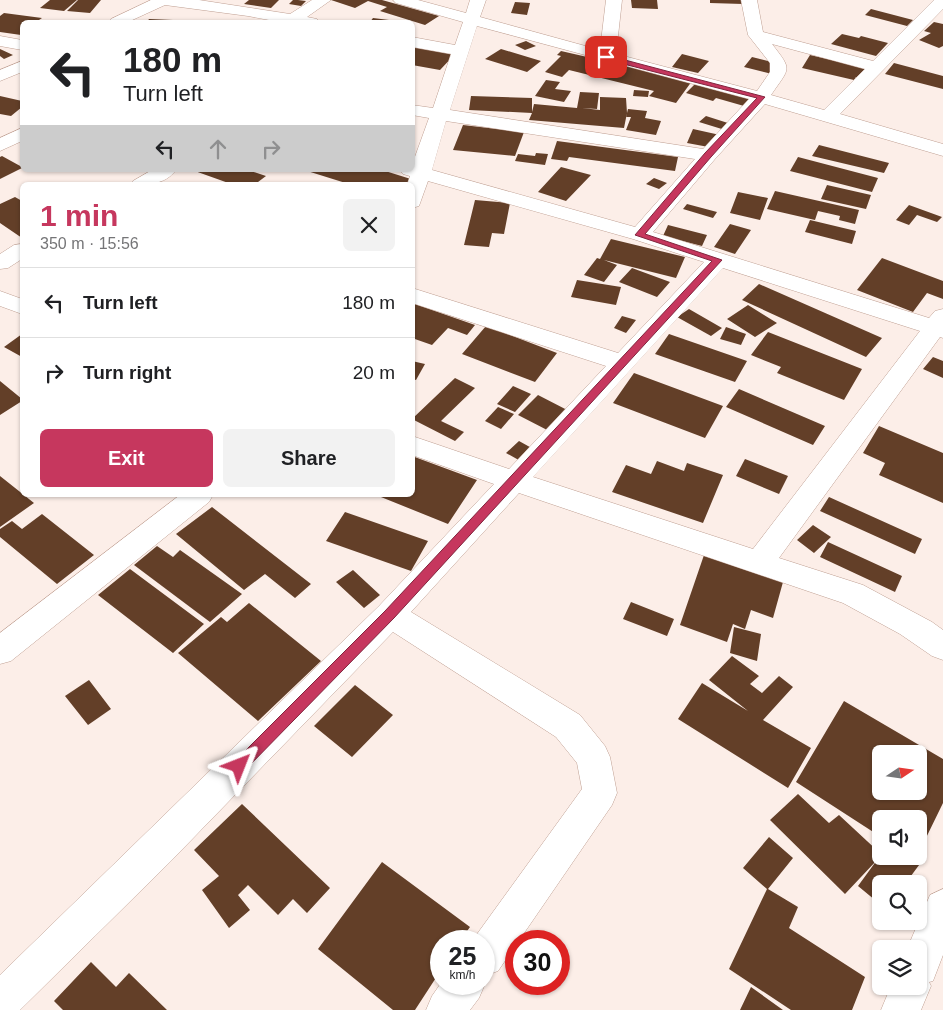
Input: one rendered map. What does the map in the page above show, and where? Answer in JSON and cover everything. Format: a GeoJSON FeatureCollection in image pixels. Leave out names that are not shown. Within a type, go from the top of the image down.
{"type":"FeatureCollection","features":[{"type":"Feature","properties":{"kind":"street"},"geometry":{"type":"LineString","coordinates":[[121,20],[163,0],[248,11],[285,20]]}},
{"type":"Feature","properties":{"kind":"street"},"geometry":{"type":"LineString","coordinates":[[291,20],[323,0]]}},
{"type":"Feature","properties":{"kind":"street"},"geometry":{"type":"LineString","coordinates":[[401,0],[606,57],[762,97],[943,150]]}},
{"type":"Feature","properties":{"kind":"street"},"geometry":{"type":"LineString","coordinates":[[478,0],[439,115],[416,172],[640,235],[718,260],[940,324],[760,562]]}},
{"type":"Feature","properties":{"kind":"street"},"geometry":{"type":"LineString","coordinates":[[606,57],[614,0]]}},
{"type":"Feature","properties":{"kind":"street"},"geometry":{"type":"LineString","coordinates":[[640,235],[708,155],[762,97],[778,72],[778,63],[756,35],[749,0]]}},
{"type":"Feature","properties":{"kind":"street"},"geometry":{"type":"LineString","coordinates":[[828,116],[943,0]]}},
{"type":"Feature","properties":{"kind":"street"},"geometry":{"type":"LineString","coordinates":[[756,35],[877,67]]}},
{"type":"Feature","properties":{"kind":"street"},"geometry":{"type":"LineString","coordinates":[[0,41],[20,45]]}},
{"type":"Feature","properties":{"kind":"street"},"geometry":{"type":"LineString","coordinates":[[415,43],[462,51]]}},
{"type":"Feature","properties":{"kind":"street"},"geometry":{"type":"LineString","coordinates":[[0,76],[20,67]]}},
{"type":"Feature","properties":{"kind":"street"},"geometry":{"type":"LineString","coordinates":[[415,111],[708,155]]}},
{"type":"Feature","properties":{"kind":"street"},"geometry":{"type":"LineString","coordinates":[[0,145],[18,128]]}},
{"type":"Feature","properties":{"kind":"street"},"geometry":{"type":"LineString","coordinates":[[145,182],[163,172]]}},
{"type":"Feature","properties":{"kind":"street"},"geometry":{"type":"LineString","coordinates":[[0,263],[20,251]]}},
{"type":"Feature","properties":{"kind":"street"},"geometry":{"type":"LineString","coordinates":[[0,1002],[157,849],[390,615],[718,260]]}},
{"type":"Feature","properties":{"kind":"street"},"geometry":{"type":"LineString","coordinates":[[415,297],[622,363]]}},
{"type":"Feature","properties":{"kind":"street"},"geometry":{"type":"LineString","coordinates":[[0,298],[20,305]]}},
{"type":"Feature","properties":{"kind":"street"},"geometry":{"type":"LineString","coordinates":[[415,446],[853,594],[892,613],[943,647]]}},
{"type":"Feature","properties":{"kind":"street"},"geometry":{"type":"LineString","coordinates":[[0,651],[196,497]]}},
{"type":"Feature","properties":{"kind":"street"},"geometry":{"type":"LineString","coordinates":[[390,615],[568,726],[593,756],[600,793],[495,941]]}},
{"type":"Feature","properties":{"kind":"street"},"geometry":{"type":"LineString","coordinates":[[927,947],[943,908]]}},
{"type":"Feature","properties":{"kind":"street"},"geometry":{"type":"LineString","coordinates":[[446,1010],[457,995]]}},
{"type":"Feature","properties":{"kind":"street"},"geometry":{"type":"LineString","coordinates":[[901,1010],[907,995]]}},
{"type":"Feature","properties":{"kind":"building"},"geometry":{"type":"Polygon","coordinates":[[[50,0],[77,0],[64,11],[40,8],[50,0]]]}},
{"type":"Feature","properties":{"kind":"building"},"geometry":{"type":"Polygon","coordinates":[[[78,0],[101,0],[90,13],[67,11],[78,0]]]}},
{"type":"Feature","properties":{"kind":"building"},"geometry":{"type":"Polygon","coordinates":[[[249,0],[279,0],[271,8],[244,4],[249,0]]]}},
{"type":"Feature","properties":{"kind":"building"},"geometry":{"type":"Polygon","coordinates":[[[293,0],[306,1],[301,6],[289,4],[293,0]]]}},
{"type":"Feature","properties":{"kind":"building"},"geometry":{"type":"Polygon","coordinates":[[[331,0],[382,0],[439,16],[425,25],[415,22],[415,20],[409,20],[380,11],[387,7],[368,1],[355,8],[331,0]]]}},
{"type":"Feature","properties":{"kind":"building"},"geometry":{"type":"Polygon","coordinates":[[[631,0],[657,0],[658,9],[632,8],[631,0]]]}},
{"type":"Feature","properties":{"kind":"building"},"geometry":{"type":"Polygon","coordinates":[[[710,0],[743,0],[743,4],[710,3],[710,0]]]}},
{"type":"Feature","properties":{"kind":"building"},"geometry":{"type":"Polygon","coordinates":[[[515,2],[530,3],[527,15],[511,13],[515,2]]]}},
{"type":"Feature","properties":{"kind":"building"},"geometry":{"type":"Polygon","coordinates":[[[871,9],[913,20],[907,26],[865,15],[871,9]]]}},
{"type":"Feature","properties":{"kind":"building"},"geometry":{"type":"Polygon","coordinates":[[[4,13],[42,18],[39,20],[20,20],[20,35],[0,32],[0,16],[4,13]]]}},
{"type":"Feature","properties":{"kind":"building"},"geometry":{"type":"Polygon","coordinates":[[[373,18],[389,20],[372,20],[373,18]]]}},
{"type":"Feature","properties":{"kind":"building"},"geometry":{"type":"Polygon","coordinates":[[[934,22],[943,24],[943,46],[939,48],[919,40],[931,33],[924,31],[934,22]]]}},
{"type":"Feature","properties":{"kind":"building"},"geometry":{"type":"Polygon","coordinates":[[[842,34],[859,38],[861,36],[888,43],[876,56],[831,44],[842,34]]]}},
{"type":"Feature","properties":{"kind":"building"},"geometry":{"type":"Polygon","coordinates":[[[526,41],[536,46],[525,50],[515,45],[526,41]]]}},
{"type":"Feature","properties":{"kind":"building"},"geometry":{"type":"Polygon","coordinates":[[[415,46],[456,53],[440,70],[415,66],[415,46]]]}},
{"type":"Feature","properties":{"kind":"building"},"geometry":{"type":"Polygon","coordinates":[[[0,49],[13,55],[4,59],[0,56],[0,49]]]}},
{"type":"Feature","properties":{"kind":"building"},"geometry":{"type":"Polygon","coordinates":[[[501,49],[541,61],[527,72],[485,59],[501,49]]]}},
{"type":"Feature","properties":{"kind":"building"},"geometry":{"type":"Polygon","coordinates":[[[561,51],[692,81],[676,103],[649,96],[654,91],[569,70],[562,77],[545,72],[561,56],[557,55],[561,51]]]}},
{"type":"Feature","properties":{"kind":"building"},"geometry":{"type":"Polygon","coordinates":[[[682,54],[709,61],[698,73],[672,67],[682,54]]]}},
{"type":"Feature","properties":{"kind":"building"},"geometry":{"type":"Polygon","coordinates":[[[810,55],[866,68],[860,78],[856,77],[854,80],[802,68],[810,55]]]}},
{"type":"Feature","properties":{"kind":"building"},"geometry":{"type":"Polygon","coordinates":[[[752,57],[780,64],[772,74],[744,67],[752,57]]]}},
{"type":"Feature","properties":{"kind":"building"},"geometry":{"type":"Polygon","coordinates":[[[894,63],[943,76],[943,89],[885,74],[894,63]]]}},
{"type":"Feature","properties":{"kind":"building"},"geometry":{"type":"Polygon","coordinates":[[[546,80],[560,82],[555,89],[571,91],[564,102],[535,96],[546,80]]]}},
{"type":"Feature","properties":{"kind":"building"},"geometry":{"type":"Polygon","coordinates":[[[696,83],[750,98],[744,106],[716,98],[713,101],[686,93],[696,83]]]}},
{"type":"Feature","properties":{"kind":"building"},"geometry":{"type":"Polygon","coordinates":[[[634,90],[649,91],[648,97],[633,96],[634,90]]]}},
{"type":"Feature","properties":{"kind":"building"},"geometry":{"type":"Polygon","coordinates":[[[580,92],[599,93],[597,109],[582,108],[600,110],[600,97],[626,98],[627,113],[624,128],[529,120],[532,113],[469,110],[471,96],[532,98],[532,112],[534,104],[577,108],[580,92]]]}},
{"type":"Feature","properties":{"kind":"building"},"geometry":{"type":"Polygon","coordinates":[[[0,96],[20,101],[20,109],[11,116],[0,114],[0,96]]]}},
{"type":"Feature","properties":{"kind":"building"},"geometry":{"type":"Polygon","coordinates":[[[628,109],[647,111],[645,118],[661,121],[656,135],[626,130],[631,117],[626,117],[628,109]]]}},
{"type":"Feature","properties":{"kind":"building"},"geometry":{"type":"Polygon","coordinates":[[[706,116],[731,124],[725,130],[699,122],[706,116]]]}},
{"type":"Feature","properties":{"kind":"building"},"geometry":{"type":"Polygon","coordinates":[[[463,125],[524,132],[515,156],[453,150],[463,125]]]}},
{"type":"Feature","properties":{"kind":"building"},"geometry":{"type":"Polygon","coordinates":[[[693,129],[720,135],[714,148],[687,143],[693,129]]]}},
{"type":"Feature","properties":{"kind":"building"},"geometry":{"type":"Polygon","coordinates":[[[557,141],[678,157],[675,171],[569,157],[567,161],[551,159],[557,141]]]}},
{"type":"Feature","properties":{"kind":"building"},"geometry":{"type":"Polygon","coordinates":[[[819,145],[889,163],[884,173],[812,156],[819,145]]]}},
{"type":"Feature","properties":{"kind":"building"},"geometry":{"type":"Polygon","coordinates":[[[536,153],[548,154],[545,165],[515,161],[518,154],[535,156],[536,153]]]}},
{"type":"Feature","properties":{"kind":"building"},"geometry":{"type":"Polygon","coordinates":[[[2,156],[20,166],[20,169],[0,179],[0,157],[2,156]]]}},
{"type":"Feature","properties":{"kind":"building"},"geometry":{"type":"Polygon","coordinates":[[[798,157],[878,178],[872,192],[790,171],[798,157]]]}},
{"type":"Feature","properties":{"kind":"building"},"geometry":{"type":"Polygon","coordinates":[[[561,167],[591,175],[566,201],[538,192],[561,167]]]}},
{"type":"Feature","properties":{"kind":"building"},"geometry":{"type":"Polygon","coordinates":[[[198,172],[254,172],[266,176],[258,182],[226,182],[198,172]]]}},
{"type":"Feature","properties":{"kind":"building"},"geometry":{"type":"Polygon","coordinates":[[[310,172],[388,172],[414,180],[412,182],[342,182],[310,172]]]}},
{"type":"Feature","properties":{"kind":"building"},"geometry":{"type":"Polygon","coordinates":[[[654,178],[667,183],[659,189],[646,184],[654,178]]]}},
{"type":"Feature","properties":{"kind":"building"},"geometry":{"type":"Polygon","coordinates":[[[827,185],[871,195],[866,209],[821,199],[827,185]]]}},
{"type":"Feature","properties":{"kind":"building"},"geometry":{"type":"Polygon","coordinates":[[[775,191],[859,210],[855,224],[839,220],[840,216],[818,211],[815,220],[767,209],[775,191]]]}},
{"type":"Feature","properties":{"kind":"building"},"geometry":{"type":"Polygon","coordinates":[[[738,192],[768,198],[760,220],[730,213],[738,192]]]}},
{"type":"Feature","properties":{"kind":"building"},"geometry":{"type":"Polygon","coordinates":[[[15,197],[20,200],[20,237],[0,223],[0,204],[15,197]]]}},
{"type":"Feature","properties":{"kind":"building"},"geometry":{"type":"Polygon","coordinates":[[[475,200],[510,203],[504,234],[492,233],[489,247],[464,245],[475,200]]]}},
{"type":"Feature","properties":{"kind":"building"},"geometry":{"type":"Polygon","coordinates":[[[687,204],[717,212],[713,218],[683,209],[687,204]]]}},
{"type":"Feature","properties":{"kind":"building"},"geometry":{"type":"Polygon","coordinates":[[[909,205],[942,217],[937,222],[917,215],[909,225],[896,220],[909,205]]]}},
{"type":"Feature","properties":{"kind":"building"},"geometry":{"type":"Polygon","coordinates":[[[810,220],[856,231],[852,244],[805,232],[810,220]]]}},
{"type":"Feature","properties":{"kind":"building"},"geometry":{"type":"Polygon","coordinates":[[[730,224],[751,230],[735,254],[714,247],[730,224]]]}},
{"type":"Feature","properties":{"kind":"building"},"geometry":{"type":"Polygon","coordinates":[[[668,225],[707,235],[702,246],[663,236],[668,225]]]}},
{"type":"Feature","properties":{"kind":"building"},"geometry":{"type":"Polygon","coordinates":[[[611,239],[685,257],[676,278],[604,260],[617,265],[604,282],[584,275],[597,258],[600,259],[611,239]]]}},
{"type":"Feature","properties":{"kind":"building"},"geometry":{"type":"Polygon","coordinates":[[[882,258],[943,281],[943,299],[927,293],[913,312],[857,290],[882,258]]]}},
{"type":"Feature","properties":{"kind":"building"},"geometry":{"type":"Polygon","coordinates":[[[632,268],[670,282],[657,297],[619,282],[632,268]]]}},
{"type":"Feature","properties":{"kind":"building"},"geometry":{"type":"Polygon","coordinates":[[[577,280],[621,287],[616,305],[571,297],[577,280]]]}},
{"type":"Feature","properties":{"kind":"building"},"geometry":{"type":"Polygon","coordinates":[[[759,284],[882,338],[866,357],[742,300],[759,284]]]}},
{"type":"Feature","properties":{"kind":"building"},"geometry":{"type":"Polygon","coordinates":[[[415,304],[475,325],[467,335],[448,328],[432,345],[415,339],[415,304]]]}},
{"type":"Feature","properties":{"kind":"building"},"geometry":{"type":"Polygon","coordinates":[[[748,305],[777,323],[755,337],[727,319],[748,305]]]}},
{"type":"Feature","properties":{"kind":"building"},"geometry":{"type":"Polygon","coordinates":[[[689,309],[722,328],[711,336],[677,317],[689,309]]]}},
{"type":"Feature","properties":{"kind":"building"},"geometry":{"type":"Polygon","coordinates":[[[622,316],[636,320],[626,333],[614,328],[622,316]]]}},
{"type":"Feature","properties":{"kind":"building"},"geometry":{"type":"Polygon","coordinates":[[[486,326],[557,353],[535,382],[462,354],[486,326]]]}},
{"type":"Feature","properties":{"kind":"building"},"geometry":{"type":"Polygon","coordinates":[[[726,327],[746,334],[741,345],[720,339],[726,327]]]}},
{"type":"Feature","properties":{"kind":"building"},"geometry":{"type":"Polygon","coordinates":[[[768,332],[862,369],[844,400],[777,373],[781,367],[751,355],[768,332]]]}},
{"type":"Feature","properties":{"kind":"building"},"geometry":{"type":"Polygon","coordinates":[[[669,334],[747,361],[735,382],[655,354],[669,334]]]}},
{"type":"Feature","properties":{"kind":"building"},"geometry":{"type":"Polygon","coordinates":[[[20,335],[20,356],[4,347],[20,335]]]}},
{"type":"Feature","properties":{"kind":"building"},"geometry":{"type":"Polygon","coordinates":[[[933,357],[943,361],[943,378],[923,369],[933,357]]]}},
{"type":"Feature","properties":{"kind":"building"},"geometry":{"type":"Polygon","coordinates":[[[415,362],[425,364],[416,380],[415,362]]]}},
{"type":"Feature","properties":{"kind":"building"},"geometry":{"type":"Polygon","coordinates":[[[634,373],[723,406],[705,438],[613,403],[634,373]]]}},
{"type":"Feature","properties":{"kind":"building"},"geometry":{"type":"Polygon","coordinates":[[[455,378],[475,388],[441,421],[464,432],[455,441],[415,421],[415,416],[455,378]]]}},
{"type":"Feature","properties":{"kind":"building"},"geometry":{"type":"Polygon","coordinates":[[[0,381],[20,397],[20,402],[0,415],[0,381]]]}},
{"type":"Feature","properties":{"kind":"building"},"geometry":{"type":"Polygon","coordinates":[[[513,386],[531,394],[515,412],[497,404],[513,386]]]}},
{"type":"Feature","properties":{"kind":"building"},"geometry":{"type":"Polygon","coordinates":[[[739,389],[825,426],[813,445],[726,407],[739,389]]]}},
{"type":"Feature","properties":{"kind":"building"},"geometry":{"type":"Polygon","coordinates":[[[538,395],[571,412],[551,432],[518,415],[538,395]]]}},
{"type":"Feature","properties":{"kind":"building"},"geometry":{"type":"Polygon","coordinates":[[[498,407],[514,414],[501,429],[485,421],[498,407]]]}},
{"type":"Feature","properties":{"kind":"building"},"geometry":{"type":"Polygon","coordinates":[[[879,426],[943,453],[943,503],[879,475],[885,463],[863,453],[879,426]]]}},
{"type":"Feature","properties":{"kind":"building"},"geometry":{"type":"Polygon","coordinates":[[[519,441],[537,451],[524,463],[506,453],[519,441]]]}},
{"type":"Feature","properties":{"kind":"building"},"geometry":{"type":"Polygon","coordinates":[[[415,457],[477,480],[448,524],[381,497],[415,497],[415,457]]]}},
{"type":"Feature","properties":{"kind":"building"},"geometry":{"type":"Polygon","coordinates":[[[745,459],[788,476],[779,494],[736,476],[745,459]]]}},
{"type":"Feature","properties":{"kind":"building"},"geometry":{"type":"Polygon","coordinates":[[[657,461],[684,471],[687,463],[723,475],[703,523],[612,492],[626,465],[651,474],[657,461]]]}},
{"type":"Feature","properties":{"kind":"building"},"geometry":{"type":"Polygon","coordinates":[[[0,476],[20,492],[20,497],[26,497],[34,503],[0,527],[0,476]]]}},
{"type":"Feature","properties":{"kind":"building"},"geometry":{"type":"Polygon","coordinates":[[[829,497],[922,539],[915,554],[820,511],[829,497]]]}},
{"type":"Feature","properties":{"kind":"building"},"geometry":{"type":"Polygon","coordinates":[[[212,507],[311,584],[295,598],[265,574],[244,590],[176,534],[212,507]]]}},
{"type":"Feature","properties":{"kind":"building"},"geometry":{"type":"Polygon","coordinates":[[[345,512],[428,541],[411,571],[326,541],[345,512]]]}},
{"type":"Feature","properties":{"kind":"building"},"geometry":{"type":"Polygon","coordinates":[[[42,514],[94,555],[57,584],[0,537],[0,529],[12,521],[22,529],[42,514]]]}},
{"type":"Feature","properties":{"kind":"building"},"geometry":{"type":"Polygon","coordinates":[[[813,525],[831,537],[814,553],[797,540],[813,525]]]}},
{"type":"Feature","properties":{"kind":"building"},"geometry":{"type":"Polygon","coordinates":[[[828,542],[902,576],[895,592],[820,557],[828,542]]]}},
{"type":"Feature","properties":{"kind":"building"},"geometry":{"type":"Polygon","coordinates":[[[157,546],[173,557],[180,550],[242,594],[210,622],[134,565],[157,546]]]}},
{"type":"Feature","properties":{"kind":"building"},"geometry":{"type":"Polygon","coordinates":[[[704,555],[783,582],[773,618],[751,610],[745,629],[733,624],[727,642],[680,625],[704,555]]]}},
{"type":"Feature","properties":{"kind":"building"},"geometry":{"type":"Polygon","coordinates":[[[130,569],[204,624],[173,653],[98,595],[130,569]]]}},
{"type":"Feature","properties":{"kind":"building"},"geometry":{"type":"Polygon","coordinates":[[[353,570],[380,595],[364,608],[336,582],[353,570]]]}},
{"type":"Feature","properties":{"kind":"building"},"geometry":{"type":"Polygon","coordinates":[[[631,602],[674,619],[667,636],[623,619],[631,602]]]}},
{"type":"Feature","properties":{"kind":"building"},"geometry":{"type":"Polygon","coordinates":[[[249,603],[321,661],[258,721],[178,653],[221,617],[227,622],[249,603]]]}},
{"type":"Feature","properties":{"kind":"building"},"geometry":{"type":"Polygon","coordinates":[[[734,627],[761,634],[757,661],[730,653],[734,627]]]}},
{"type":"Feature","properties":{"kind":"building"},"geometry":{"type":"Polygon","coordinates":[[[732,656],[759,676],[750,684],[762,693],[779,676],[793,687],[763,720],[811,748],[788,788],[678,719],[702,683],[748,711],[709,680],[732,656]]]}},
{"type":"Feature","properties":{"kind":"building"},"geometry":{"type":"Polygon","coordinates":[[[89,680],[111,709],[88,725],[65,696],[89,680]]]}},
{"type":"Feature","properties":{"kind":"building"},"geometry":{"type":"Polygon","coordinates":[[[355,685],[393,715],[352,757],[314,726],[355,685]]]}},
{"type":"Feature","properties":{"kind":"building"},"geometry":{"type":"Polygon","coordinates":[[[844,701],[919,745],[872,745],[872,800],[928,800],[928,750],[943,759],[943,803],[927,836],[927,810],[872,810],[872,831],[796,782],[844,701]]]}},
{"type":"Feature","properties":{"kind":"building"},"geometry":{"type":"Polygon","coordinates":[[[798,794],[829,823],[839,815],[872,846],[872,865],[845,894],[770,820],[798,794]]]}},
{"type":"Feature","properties":{"kind":"building"},"geometry":{"type":"Polygon","coordinates":[[[242,804],[330,888],[307,913],[293,899],[278,915],[248,885],[238,895],[250,910],[229,928],[202,890],[219,876],[194,850],[242,804]]]}},
{"type":"Feature","properties":{"kind":"building"},"geometry":{"type":"Polygon","coordinates":[[[769,837],[793,858],[768,889],[798,907],[789,928],[865,977],[852,1010],[791,1010],[729,969],[767,889],[743,868],[769,837]]]}},
{"type":"Feature","properties":{"kind":"building"},"geometry":{"type":"Polygon","coordinates":[[[382,862],[470,927],[468,930],[430,930],[430,987],[415,1010],[393,1010],[318,949],[382,862]]]}},
{"type":"Feature","properties":{"kind":"building"},"geometry":{"type":"Polygon","coordinates":[[[873,865],[919,865],[912,875],[872,875],[872,898],[858,886],[873,865]]]}},
{"type":"Feature","properties":{"kind":"building"},"geometry":{"type":"Polygon","coordinates":[[[91,962],[116,987],[129,973],[167,1010],[63,1010],[54,1001],[91,962]]]}},
{"type":"Feature","properties":{"kind":"building"},"geometry":{"type":"Polygon","coordinates":[[[751,987],[783,1010],[740,1010],[751,987]]]}},
{"type":"Feature","properties":{"kind":"route"},"geometry":{"type":"LineString","coordinates":[[239,766],[390,615],[718,260],[640,235],[708,155],[762,97],[606,57]]}}]}
